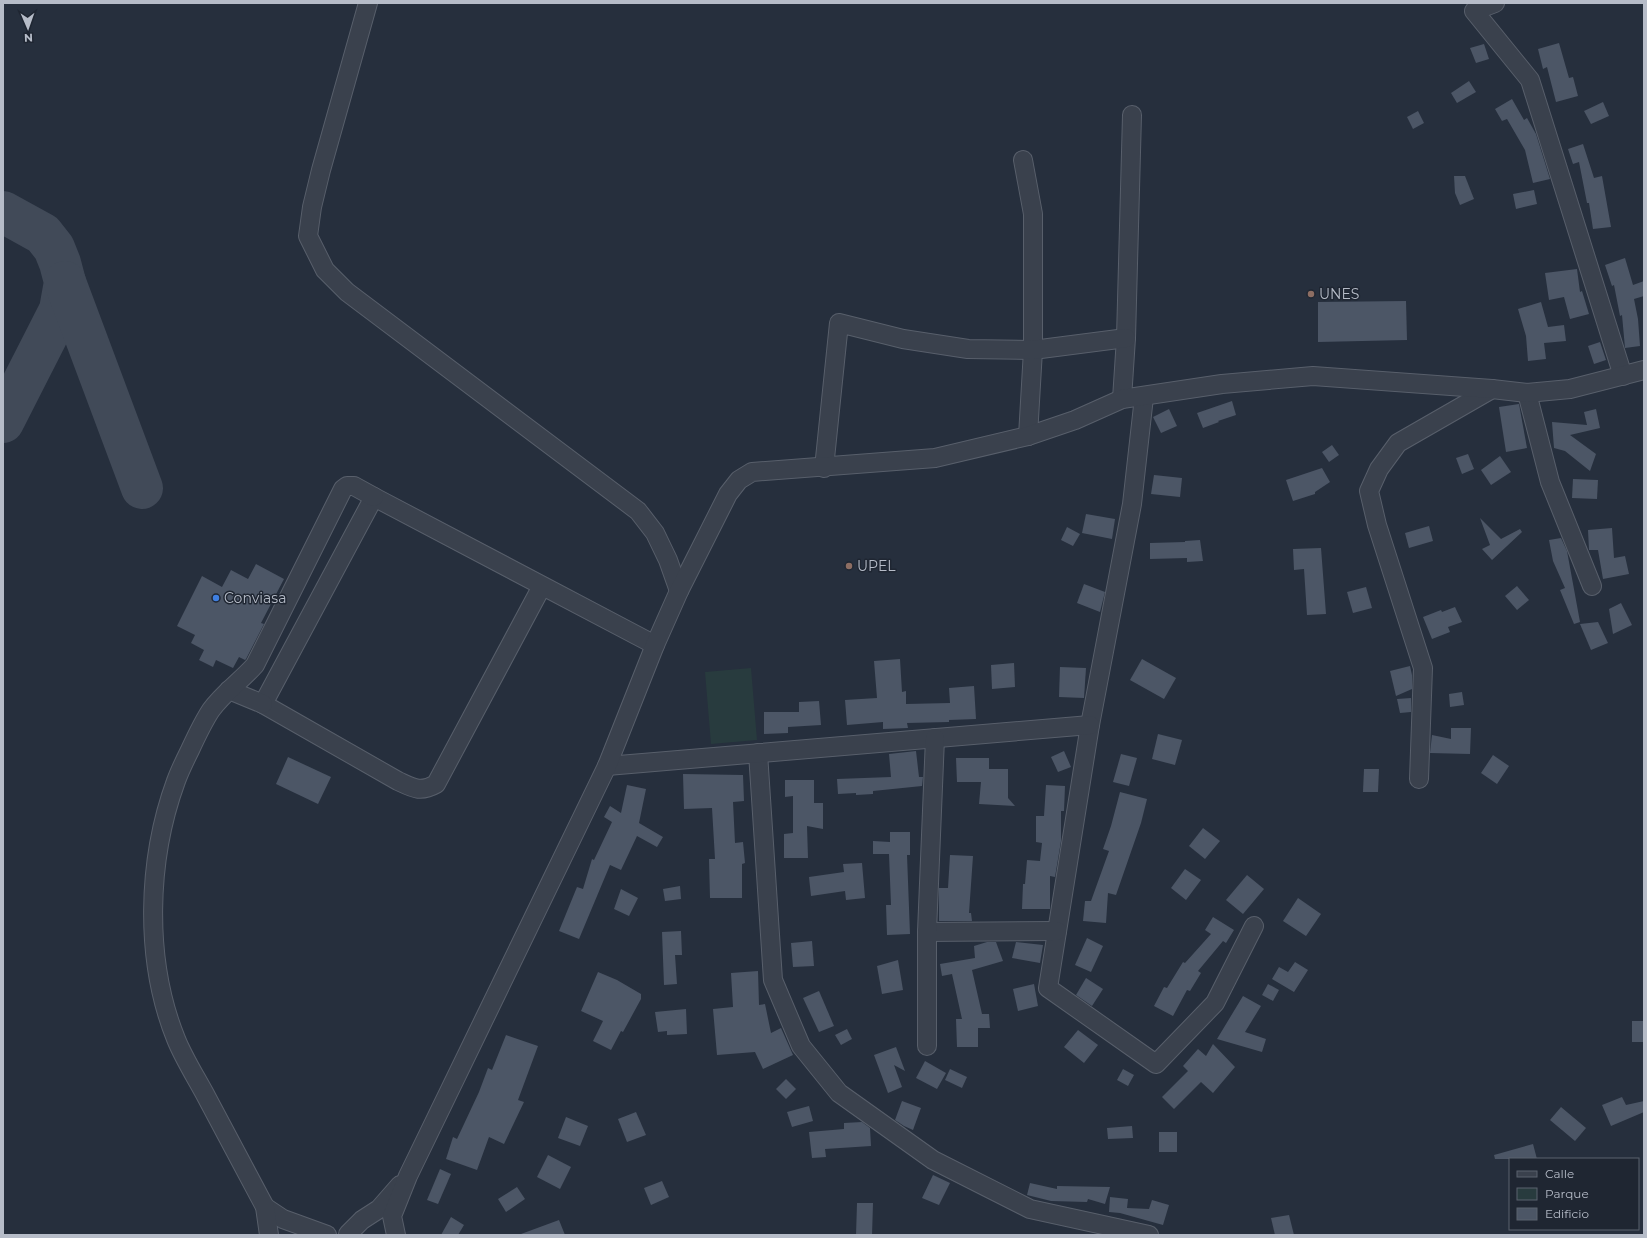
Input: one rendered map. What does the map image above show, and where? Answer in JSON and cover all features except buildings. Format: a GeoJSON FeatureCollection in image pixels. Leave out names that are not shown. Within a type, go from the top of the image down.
{"type":"FeatureCollection","features":[{"type":"Feature","properties":{"kind":"street"},"geometry":{"type":"LineString","coordinates":[[368,3],[312,207],[308,236],[316,255],[325,270],[347,292],[638,511],[655,534],[665,553],[679,591]]}},
{"type":"Feature","properties":{"kind":"street"},"geometry":{"type":"LineString","coordinates":[[1495,3],[1474,11],[1530,80],[1624,376]]}},
{"type":"Feature","properties":{"kind":"street"},"geometry":{"type":"LineString","coordinates":[[1122,399],[1126,338],[1132,115]]}},
{"type":"Feature","properties":{"kind":"street"},"geometry":{"type":"LineString","coordinates":[[1023,160],[1033,214],[1034,350],[1028,436]]}},
{"type":"Feature","properties":{"kind":"street"},"geometry":{"type":"LineString","coordinates":[[824,468],[839,323],[903,339],[961,348],[1034,350],[1126,338]]}},
{"type":"Feature","properties":{"kind":"street"},"geometry":{"type":"LineString","coordinates":[[396,1235],[392,1216],[408,1176],[607,766],[655,645],[679,591],[728,494],[739,480],[752,472],[779,469],[824,468],[935,458],[1028,436],[1075,420],[1122,399],[1144,397],[1222,384],[1312,376],[1492,389],[1527,394],[1570,389],[1644,370]]}},
{"type":"Feature","properties":{"kind":"street"},"geometry":{"type":"LineString","coordinates":[[1419,779],[1424,668],[1376,525],[1369,491],[1380,469],[1398,443],[1492,389]]}},
{"type":"Feature","properties":{"kind":"street"},"geometry":{"type":"LineString","coordinates":[[1527,394],[1550,482],[1592,586]]}},
{"type":"Feature","properties":{"kind":"street"},"geometry":{"type":"LineString","coordinates":[[1144,397],[1132,504],[1090,725],[1048,988],[1156,1064],[1215,1003],[1254,926]]}},
{"type":"Feature","properties":{"kind":"street"},"geometry":{"type":"LineString","coordinates":[[268,1235],[265,1207],[176,1039],[162,992],[154,944],[154,902],[158,847],[176,780],[198,733],[210,711],[223,695],[255,665],[343,490],[347,486],[354,486],[655,645]]}},
{"type":"Feature","properties":{"kind":"street"},"geometry":{"type":"LineString","coordinates":[[263,704],[374,497]]}},
{"type":"Feature","properties":{"kind":"street"},"geometry":{"type":"LineString","coordinates":[[229,690],[263,704],[398,781],[414,789],[426,790],[436,784],[542,586]]}},
{"type":"Feature","properties":{"kind":"street"},"geometry":{"type":"LineString","coordinates":[[607,766],[1090,725]]}},
{"type":"Feature","properties":{"kind":"street"},"geometry":{"type":"LineString","coordinates":[[927,1046],[927,932],[935,738]]}},
{"type":"Feature","properties":{"kind":"street"},"geometry":{"type":"LineString","coordinates":[[758,753],[773,980],[801,1046],[830,1082],[839,1093],[933,1160],[1030,1209],[1149,1235]]}},
{"type":"Feature","properties":{"kind":"street"},"geometry":{"type":"LineString","coordinates":[[927,932],[1057,932]]}},
{"type":"Feature","properties":{"kind":"street"},"geometry":{"type":"LineString","coordinates":[[346,1235],[362,1220],[379,1209],[408,1176]]}},
{"type":"Feature","properties":{"kind":"street"},"geometry":{"type":"LineString","coordinates":[[265,1207],[283,1219],[327,1235]]}},
{"type":"Feature","properties":{"kind":"green space"},"geometry":{"type":"Polygon","coordinates":[[[751,668],[757,740],[711,744],[705,672],[751,668]]]}},
{"type":"Feature","properties":{"kind":"taxiway"},"geometry":{"type":"LineString","coordinates":[[3,212],[43,234],[54,248],[65,282],[60,310],[3,422]]}},
{"type":"Feature","properties":{"kind":"taxiway"},"geometry":{"type":"LineString","coordinates":[[65,282],[142,488]]}},
{"type":"Feature","properties":{"kind":"place","name":"UNES"},"geometry":{"type":"Point","coordinates":[1311,294]}},
{"type":"Feature","properties":{"kind":"place","name":"UPEL"},"geometry":{"type":"Point","coordinates":[849,566]}},
{"type":"Feature","properties":{"kind":"place","name":"Conviasa"},"geometry":{"type":"Point","coordinates":[216,598]}}]}
